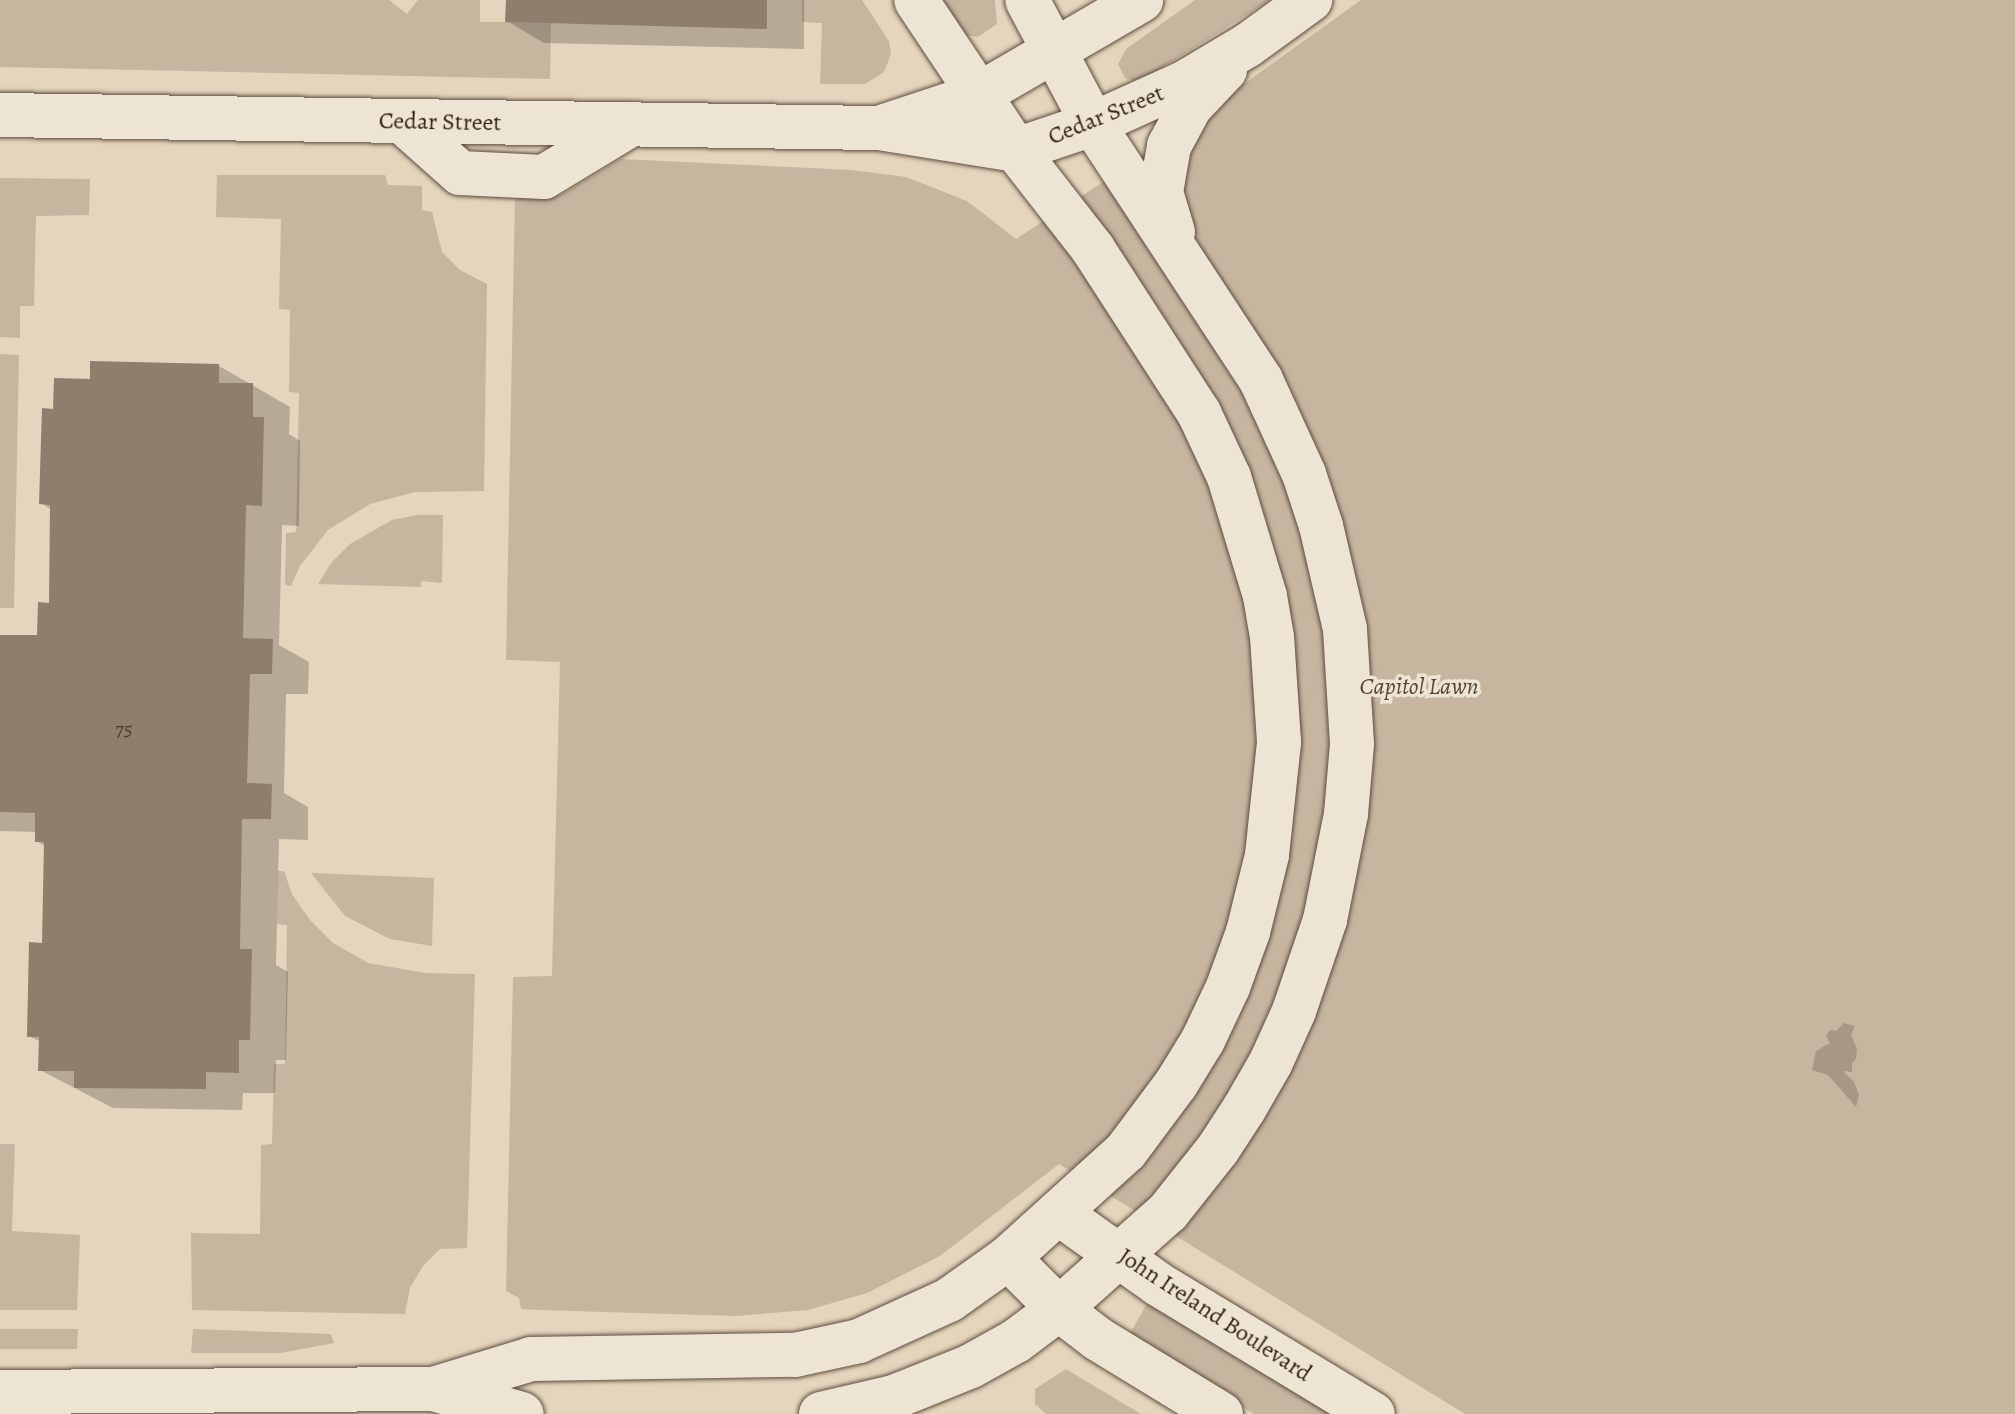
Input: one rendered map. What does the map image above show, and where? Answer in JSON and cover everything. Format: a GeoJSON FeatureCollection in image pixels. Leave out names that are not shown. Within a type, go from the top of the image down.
{"type":"FeatureCollection","features":[{"type":"Feature","properties":{"kind":"street"},"geometry":{"type":"LineString","coordinates":[[433,1389],[531,1359],[795,1355],[859,1341],[949,1300],[1008,1258],[1126,1151],[1203,1040],[1228,987],[1248,932],[1267,855],[1279,742],[1272,637],[1265,596],[1229,477],[1199,413],[1164,356],[1093,249],[1016,150],[916,0]]}},
{"type":"Feature","properties":{"kind":"street"},"geometry":{"type":"LineString","coordinates":[[821,1414],[894,1397],[971,1366],[1059,1309],[1168,1212],[1218,1149],[1277,1049],[1312,966],[1325,920],[1346,814],[1352,744],[1345,629],[1321,526],[1304,474],[1261,380],[1093,124],[1027,0]]}},
{"type":"Feature","properties":{"kind":"street","name":"Cedar Street"},"geometry":{"type":"LineString","coordinates":[[879,128],[978,95],[1141,0]]}},
{"type":"Feature","properties":{"kind":"street","name":"Cedar Street"},"geometry":{"type":"LineString","coordinates":[[0,115],[879,128],[1016,150],[1093,124],[1186,82],[1248,45],[1310,0]]}},
{"type":"Feature","properties":{"kind":"street"},"geometry":{"type":"LineString","coordinates":[[1180,254],[1161,192],[1169,146],[1190,107],[1248,45]]}},
{"type":"Feature","properties":{"kind":"street","name":"John Ireland Boulevard"},"geometry":{"type":"LineString","coordinates":[[1060,1214],[1158,1284],[1373,1414]]}},
{"type":"Feature","properties":{"kind":"street"},"geometry":{"type":"LineString","coordinates":[[1008,1258],[1059,1309],[1098,1339],[1221,1414]]}},
{"type":"Feature","properties":{"kind":"street"},"geometry":{"type":"LineString","coordinates":[[0,1392],[433,1389],[522,1414]]}},
{"type":"Feature","properties":{"kind":"green space"},"geometry":{"type":"Polygon","coordinates":[[[0,0],[389,0],[407,14],[418,0],[480,0],[480,22],[551,22],[550,79],[0,67],[0,0]]]}},
{"type":"Feature","properties":{"kind":"green space"},"geometry":{"type":"Polygon","coordinates":[[[802,0],[862,0],[889,41],[891,54],[884,72],[865,84],[820,84],[822,23],[802,22],[802,0]]]}},
{"type":"Feature","properties":{"kind":"green space"},"geometry":{"type":"Polygon","coordinates":[[[935,0],[995,0],[997,24],[978,37],[964,35],[935,0]]]}},
{"type":"Feature","properties":{"kind":"green space"},"geometry":{"type":"Polygon","coordinates":[[[1195,0],[1270,0],[1144,79],[1134,81],[1125,78],[1118,64],[1126,49],[1195,0]]]}},
{"type":"Feature","properties":{"kind":"green space","name":"Capitol Lawn"},"geometry":{"type":"Polygon","coordinates":[[[1361,0],[2015,0],[2015,1414],[1465,1414],[1059,1164],[940,1256],[867,1293],[808,1310],[736,1316],[521,1309],[519,1298],[506,1291],[513,977],[552,976],[560,662],[506,660],[515,194],[561,195],[621,159],[851,170],[906,177],[967,201],[1016,239],[1149,152],[1361,0]]]}},
{"type":"Feature","properties":{"kind":"green space"},"geometry":{"type":"Polygon","coordinates":[[[217,175],[385,175],[388,185],[422,186],[422,210],[432,212],[442,252],[460,270],[487,284],[484,491],[415,492],[370,504],[328,530],[300,566],[291,586],[285,585],[286,533],[296,532],[299,393],[289,392],[290,310],[279,309],[281,219],[216,217],[217,175]]]}},
{"type":"Feature","properties":{"kind":"green space"},"geometry":{"type":"Polygon","coordinates":[[[0,178],[90,179],[89,215],[36,216],[34,306],[20,306],[20,338],[0,337],[0,178]]]}},
{"type":"Feature","properties":{"kind":"green space"},"geometry":{"type":"Polygon","coordinates":[[[0,354],[19,355],[14,608],[0,608],[0,354]]]}},
{"type":"Feature","properties":{"kind":"green space"},"geometry":{"type":"Polygon","coordinates":[[[417,515],[443,515],[442,583],[421,581],[421,587],[318,584],[331,563],[350,544],[392,520],[417,515]]]}},
{"type":"Feature","properties":{"kind":"green space"},"geometry":{"type":"Polygon","coordinates":[[[278,871],[284,871],[292,894],[310,920],[333,943],[368,963],[425,973],[475,974],[467,1248],[440,1249],[423,1266],[410,1288],[405,1314],[192,1310],[191,1233],[260,1234],[261,1145],[272,1144],[274,1064],[285,1064],[287,925],[277,924],[278,871]]]}},
{"type":"Feature","properties":{"kind":"green space"},"geometry":{"type":"Polygon","coordinates":[[[311,873],[434,878],[432,946],[390,939],[345,916],[311,873]]]}},
{"type":"Feature","properties":{"kind":"green space"},"geometry":{"type":"Polygon","coordinates":[[[0,1144],[15,1144],[12,1231],[80,1235],[77,1310],[0,1310],[0,1144]]]}},
{"type":"Feature","properties":{"kind":"green space"},"geometry":{"type":"Polygon","coordinates":[[[1149,1300],[1336,1414],[1254,1414],[1128,1337],[1149,1300]]]}},
{"type":"Feature","properties":{"kind":"green space"},"geometry":{"type":"Polygon","coordinates":[[[0,1329],[78,1329],[77,1349],[0,1349],[0,1329]]]}},
{"type":"Feature","properties":{"kind":"green space"},"geometry":{"type":"Polygon","coordinates":[[[193,1329],[331,1334],[334,1343],[281,1353],[191,1353],[193,1329]]]}},
{"type":"Feature","properties":{"kind":"green space"},"geometry":{"type":"Polygon","coordinates":[[[1066,1369],[1141,1414],[1046,1414],[1035,1404],[1035,1389],[1066,1369]]]}},
{"type":"Feature","properties":{"kind":"shaded area"},"geometry":{"type":"Polygon","coordinates":[[[1844,1023],[1855,1026],[1851,1035],[1857,1049],[1856,1059],[1852,1063],[1852,1072],[1843,1071],[1854,1082],[1859,1095],[1856,1107],[1828,1075],[1812,1070],[1816,1051],[1830,1043],[1826,1036],[1830,1030],[1836,1031],[1844,1023]]]}},
{"type":"Feature","properties":{"kind":"building"},"geometry":{"type":"Polygon","coordinates":[[[506,0],[767,0],[767,29],[505,22],[506,0]]]}},
{"type":"Feature","properties":{"kind":"building"},"geometry":{"type":"Polygon","coordinates":[[[90,361],[219,364],[219,383],[253,383],[253,417],[264,417],[262,506],[246,505],[243,638],[273,639],[272,674],[250,674],[247,783],[272,784],[271,819],[242,819],[240,949],[252,949],[250,1040],[239,1040],[239,1073],[206,1072],[206,1089],[74,1088],[74,1071],[38,1071],[39,1037],[27,1037],[29,942],[42,943],[44,842],[35,842],[35,813],[0,812],[0,635],[37,635],[38,602],[49,603],[50,505],[39,504],[42,408],[53,409],[54,378],[90,379],[90,361]]]}}]}
